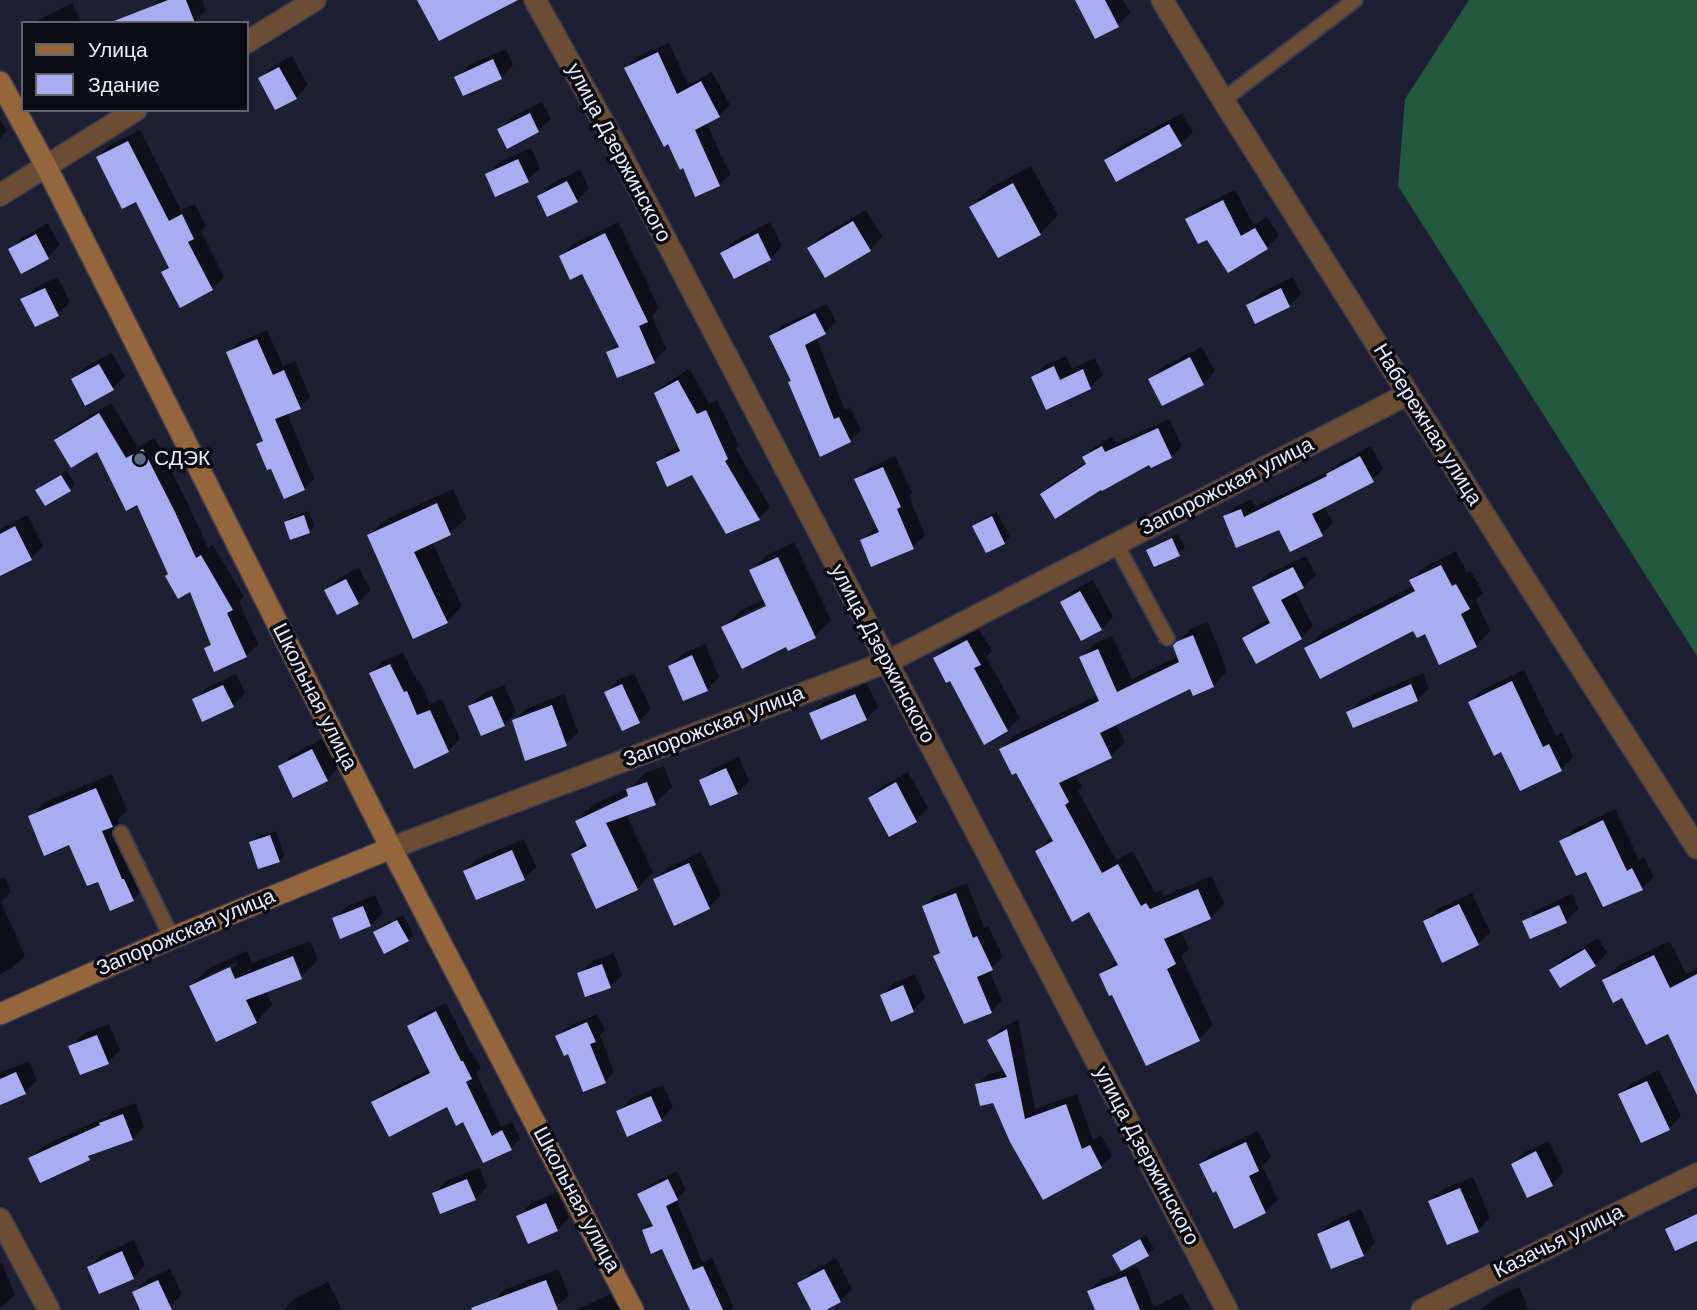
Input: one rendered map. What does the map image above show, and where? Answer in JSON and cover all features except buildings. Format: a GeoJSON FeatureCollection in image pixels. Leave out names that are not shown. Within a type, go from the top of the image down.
{"type":"FeatureCollection","features":[{"type":"Feature","properties":{"kind":"street"},"geometry":{"type":"LineString","coordinates":[[248,41],[315,0]]}},
{"type":"Feature","properties":{"kind":"street","name":"улица Дзержинского"},"geometry":{"type":"LineString","coordinates":[[535,0],[615,145],[1227,1310]]}},
{"type":"Feature","properties":{"kind":"street","name":"Набережная улица"},"geometry":{"type":"LineString","coordinates":[[1162,0],[1408,394],[1697,848]]}},
{"type":"Feature","properties":{"kind":"street","name":"Школьная улица"},"geometry":{"type":"LineString","coordinates":[[0,82],[46,166],[391,848],[633,1310]]}},
{"type":"Feature","properties":{"kind":"street"},"geometry":{"type":"LineString","coordinates":[[0,195],[133,112]]}},
{"type":"Feature","properties":{"kind":"street","name":"Запорожская улица"},"geometry":{"type":"LineString","coordinates":[[0,1014],[172,938],[391,848],[887,662],[1408,394]]}},
{"type":"Feature","properties":{"kind":"street","name":"Казачья улица"},"geometry":{"type":"LineString","coordinates":[[1422,1310],[1697,1174]]}},
{"type":"Feature","properties":{"kind":"street"},"geometry":{"type":"LineString","coordinates":[[0,1219],[49,1310]]}},
{"type":"Feature","properties":{"kind":"lane"},"geometry":{"type":"LineString","coordinates":[[1223,100],[1355,0]]}},
{"type":"Feature","properties":{"kind":"lane"},"geometry":{"type":"LineString","coordinates":[[1115,544],[1167,638]]}},
{"type":"Feature","properties":{"kind":"lane"},"geometry":{"type":"LineString","coordinates":[[121,833],[172,938]]}},
{"type":"Feature","properties":{"kind":"green space"},"geometry":{"type":"Polygon","coordinates":[[[1469,0],[1697,0],[1697,656],[1398,186],[1405,99],[1469,0]]]}},
{"type":"Feature","properties":{"kind":"place","name":"СДЭК"},"geometry":{"type":"Point","coordinates":[140,459]}}]}
